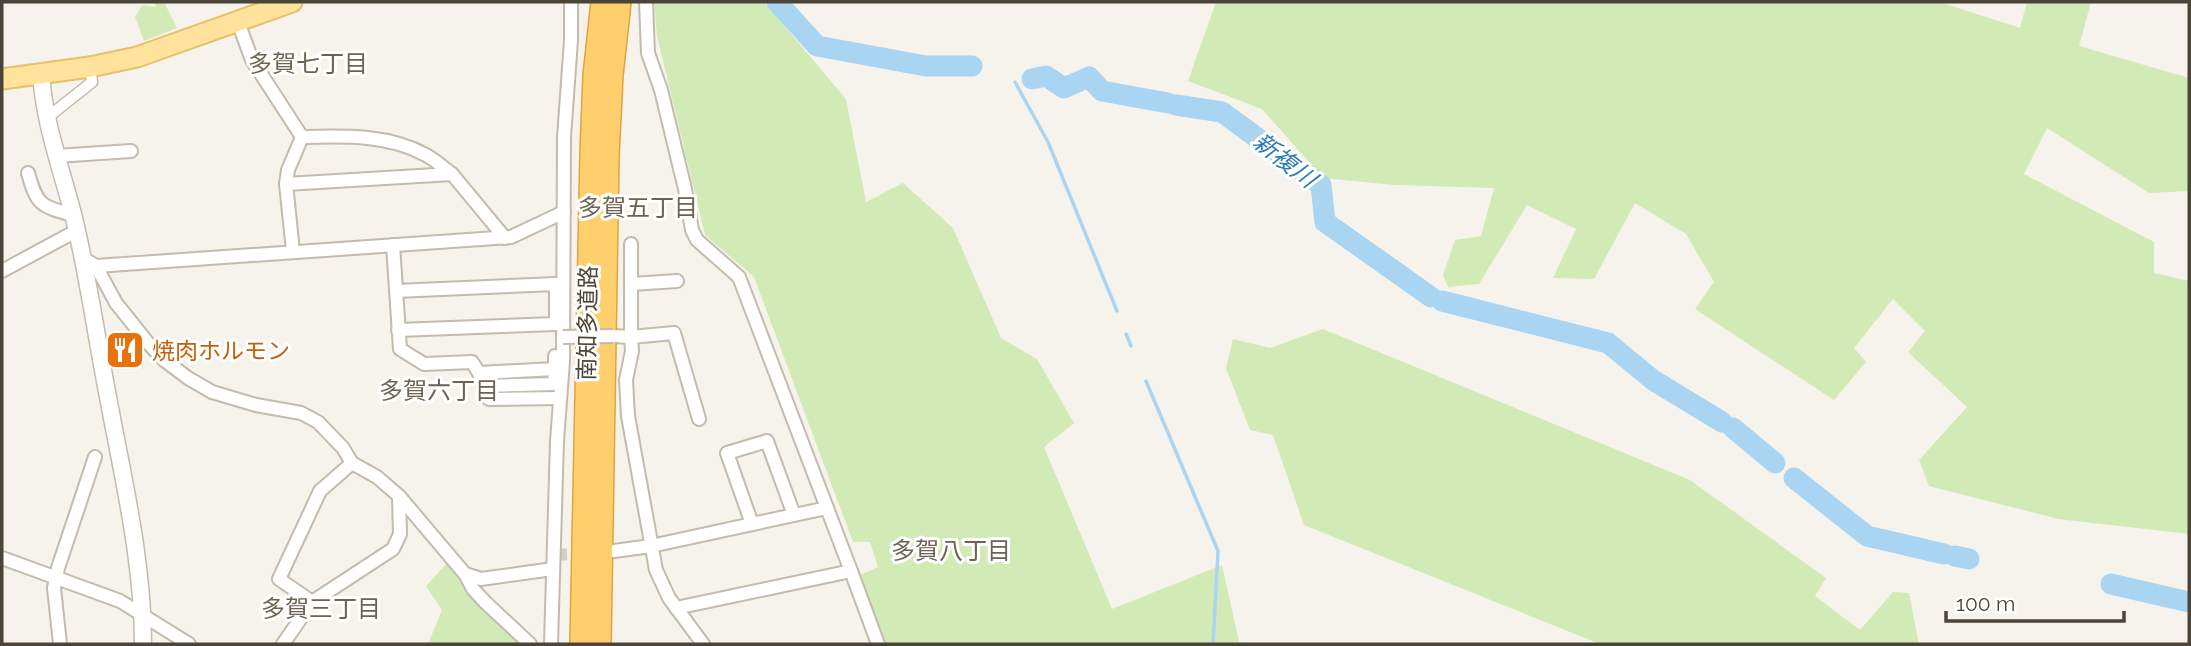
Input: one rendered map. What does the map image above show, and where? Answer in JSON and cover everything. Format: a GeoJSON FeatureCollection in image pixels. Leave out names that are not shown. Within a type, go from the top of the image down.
{"type":"FeatureCollection","features":[{"type":"Feature","properties":{"kind":"highway","name":"南知多道路"},"geometry":{"type":"LineString","coordinates":[[582,644],[592,155],[595,76],[603,2]]}},
{"type":"Feature","properties":{"kind":"highway","name":"南知多道路"},"geometry":{"type":"LineString","coordinates":[[600,644],[607,155],[611,75],[619,2]]}},
{"type":"Feature","properties":{"kind":"main road"},"geometry":{"type":"LineString","coordinates":[[2,79],[90,67],[137,57],[292,2]]}},
{"type":"Feature","properties":{"kind":"street"},"geometry":{"type":"LineString","coordinates":[[551,644],[563,337],[564,137],[571,2]]}},
{"type":"Feature","properties":{"kind":"street"},"geometry":{"type":"LineString","coordinates":[[646,2],[648,53],[664,102],[692,230],[697,240],[738,277],[878,644]]}},
{"type":"Feature","properties":{"kind":"street"},"geometry":{"type":"LineString","coordinates":[[238,22],[252,60],[302,137]]}},
{"type":"Feature","properties":{"kind":"street"},"geometry":{"type":"LineString","coordinates":[[48,117],[92,82],[90,67]]}},
{"type":"Feature","properties":{"kind":"street"},"geometry":{"type":"LineString","coordinates":[[41,74],[56,156],[75,223],[133,533],[143,614],[143,644]]}},
{"type":"Feature","properties":{"kind":"street"},"geometry":{"type":"LineString","coordinates":[[302,137],[352,136],[389,142],[425,154],[452,174],[505,238]]}},
{"type":"Feature","properties":{"kind":"street"},"geometry":{"type":"LineString","coordinates":[[293,251],[286,184],[288,170],[302,137]]}},
{"type":"Feature","properties":{"kind":"street"},"geometry":{"type":"LineString","coordinates":[[56,156],[131,151]]}},
{"type":"Feature","properties":{"kind":"street"},"geometry":{"type":"LineString","coordinates":[[28,173],[35,198],[75,223]]}},
{"type":"Feature","properties":{"kind":"street"},"geometry":{"type":"LineString","coordinates":[[286,184],[452,174]]}},
{"type":"Feature","properties":{"kind":"street"},"geometry":{"type":"LineString","coordinates":[[96,266],[505,238],[564,212]]}},
{"type":"Feature","properties":{"kind":"street"},"geometry":{"type":"LineString","coordinates":[[2,271],[75,223]]}},
{"type":"Feature","properties":{"kind":"street"},"geometry":{"type":"LineString","coordinates":[[393,244],[400,349],[424,364],[472,362],[489,399],[560,398]]}},
{"type":"Feature","properties":{"kind":"street"},"geometry":{"type":"LineString","coordinates":[[632,244],[632,351],[626,380],[628,416],[651,546],[656,570],[669,598],[703,644]]}},
{"type":"Feature","properties":{"kind":"street"},"geometry":{"type":"LineString","coordinates":[[81,257],[96,266],[116,303],[164,360],[212,393],[301,413],[318,422],[343,448],[352,463],[377,477],[399,496],[465,574],[473,589],[530,644]]}},
{"type":"Feature","properties":{"kind":"street"},"geometry":{"type":"LineString","coordinates":[[631,284],[677,281]]}},
{"type":"Feature","properties":{"kind":"street"},"geometry":{"type":"LineString","coordinates":[[396,291],[556,284],[555,384],[485,386]]}},
{"type":"Feature","properties":{"kind":"street"},"geometry":{"type":"LineString","coordinates":[[398,330],[556,324]]}},
{"type":"Feature","properties":{"kind":"street"},"geometry":{"type":"LineString","coordinates":[[563,337],[631,337],[674,333],[699,419]]}},
{"type":"Feature","properties":{"kind":"street"},"geometry":{"type":"LineString","coordinates":[[479,373],[555,369]]}},
{"type":"Feature","properties":{"kind":"street"},"geometry":{"type":"LineString","coordinates":[[752,524],[727,453],[767,441],[794,515]]}},
{"type":"Feature","properties":{"kind":"street"},"geometry":{"type":"LineString","coordinates":[[60,644],[54,588],[56,576],[95,457]]}},
{"type":"Feature","properties":{"kind":"street"},"geometry":{"type":"LineString","coordinates":[[312,602],[279,579],[320,491],[352,463]]}},
{"type":"Feature","properties":{"kind":"street"},"geometry":{"type":"LineString","coordinates":[[283,644],[312,602],[393,549],[400,534],[399,496]]}},
{"type":"Feature","properties":{"kind":"street"},"geometry":{"type":"LineString","coordinates":[[614,551],[651,546],[827,508]]}},
{"type":"Feature","properties":{"kind":"street"},"geometry":{"type":"LineString","coordinates":[[2,558],[120,601],[189,644]]}},
{"type":"Feature","properties":{"kind":"street"},"geometry":{"type":"LineString","coordinates":[[465,574],[481,579],[553,569]]}},
{"type":"Feature","properties":{"kind":"street"},"geometry":{"type":"LineString","coordinates":[[676,608],[850,571]]}},
{"type":"Feature","properties":{"kind":"green space"},"geometry":{"type":"Polygon","coordinates":[[[154,2],[164,2],[177,28],[144,41],[135,17],[142,5],[156,7],[154,2]]]}},
{"type":"Feature","properties":{"kind":"green space"},"geometry":{"type":"Polygon","coordinates":[[[654,2],[764,2],[846,99],[866,202],[903,183],[953,228],[1001,338],[1037,359],[1074,423],[1044,447],[1112,609],[1222,565],[1239,642],[1253,644],[886,644],[860,575],[878,567],[870,542],[853,542],[754,277],[705,235],[657,36],[654,2]]]}},
{"type":"Feature","properties":{"kind":"green space"},"geometry":{"type":"Polygon","coordinates":[[[1216,2],[1940,2],[2020,28],[2027,2],[2091,2],[2079,46],[2189,78],[2189,191],[2149,193],[2047,128],[2024,174],[2154,242],[2154,273],[2189,281],[2189,534],[2058,519],[1929,486],[1919,460],[1967,407],[1908,352],[1925,331],[1893,299],[1854,348],[1866,362],[1834,400],[1695,309],[1714,282],[1686,234],[1635,203],[1594,279],[1553,278],[1576,229],[1527,205],[1479,284],[1448,287],[1443,275],[1455,240],[1481,236],[1494,188],[1395,185],[1323,178],[1262,109],[1188,81],[1216,2]]]}},
{"type":"Feature","properties":{"kind":"green space"},"geometry":{"type":"Polygon","coordinates":[[[1323,329],[1690,480],[1826,578],[1815,596],[1860,630],[1893,592],[1909,593],[1919,644],[1600,644],[1304,525],[1273,435],[1250,430],[1226,368],[1233,339],[1270,348],[1323,329]]]}},
{"type":"Feature","properties":{"kind":"green space"},"geometry":{"type":"Polygon","coordinates":[[[447,563],[485,612],[520,644],[428,644],[442,610],[426,586],[447,563]]]}},
{"type":"Feature","properties":{"kind":"waterway","name":"新複川"},"geometry":{"type":"LineString","coordinates":[[777,2],[817,46],[926,66],[972,66]]}},
{"type":"Feature","properties":{"kind":"waterway","name":"新複川"},"geometry":{"type":"LineString","coordinates":[[1032,79],[1046,76],[1064,88],[1089,77],[1102,91],[1168,103]]}},
{"type":"Feature","properties":{"kind":"waterway"},"geometry":{"type":"LineString","coordinates":[[1015,82],[1048,142],[1117,311]]}},
{"type":"Feature","properties":{"kind":"waterway","name":"新複川"},"geometry":{"type":"LineString","coordinates":[[1176,105],[1222,112],[1321,185],[1325,222],[1431,297]]}},
{"type":"Feature","properties":{"kind":"waterway","name":"新複川"},"geometry":{"type":"LineString","coordinates":[[1442,301],[1608,343],[1653,380],[1722,422]]}},
{"type":"Feature","properties":{"kind":"waterway"},"geometry":{"type":"LineString","coordinates":[[1126,334],[1131,346]]}},
{"type":"Feature","properties":{"kind":"waterway"},"geometry":{"type":"LineString","coordinates":[[1146,381],[1218,551],[1213,644]]}},
{"type":"Feature","properties":{"kind":"waterway","name":"新複川"},"geometry":{"type":"LineString","coordinates":[[1733,428],[1775,463]]}},
{"type":"Feature","properties":{"kind":"waterway","name":"新複川"},"geometry":{"type":"LineString","coordinates":[[1794,478],[1867,536],[1944,554]]}},
{"type":"Feature","properties":{"kind":"waterway","name":"新複川"},"geometry":{"type":"LineString","coordinates":[[1955,556],[1969,559]]}},
{"type":"Feature","properties":{"kind":"waterway","name":"新複川"},"geometry":{"type":"LineString","coordinates":[[2111,584],[2189,602]]}},
{"type":"Feature","properties":{"kind":"tunnel"},"geometry":{"type":"LineString","coordinates":[[555,555],[589,553]]}},
{"type":"Feature","properties":{"kind":"place","name":"焼肉ホルモン"},"geometry":{"type":"Point","coordinates":[125,350]}},
{"type":"Feature","properties":{"kind":"district","name":"多賀七丁目"},"geometry":{"type":"Point","coordinates":[308,63]}},
{"type":"Feature","properties":{"kind":"district","name":"多賀五丁目"},"geometry":{"type":"Point","coordinates":[638,207]}},
{"type":"Feature","properties":{"kind":"district","name":"多賀六丁目"},"geometry":{"type":"Point","coordinates":[439,390]}},
{"type":"Feature","properties":{"kind":"district","name":"多賀八丁目"},"geometry":{"type":"Point","coordinates":[951,550]}},
{"type":"Feature","properties":{"kind":"district","name":"多賀三丁目"},"geometry":{"type":"Point","coordinates":[321,608]}}]}
